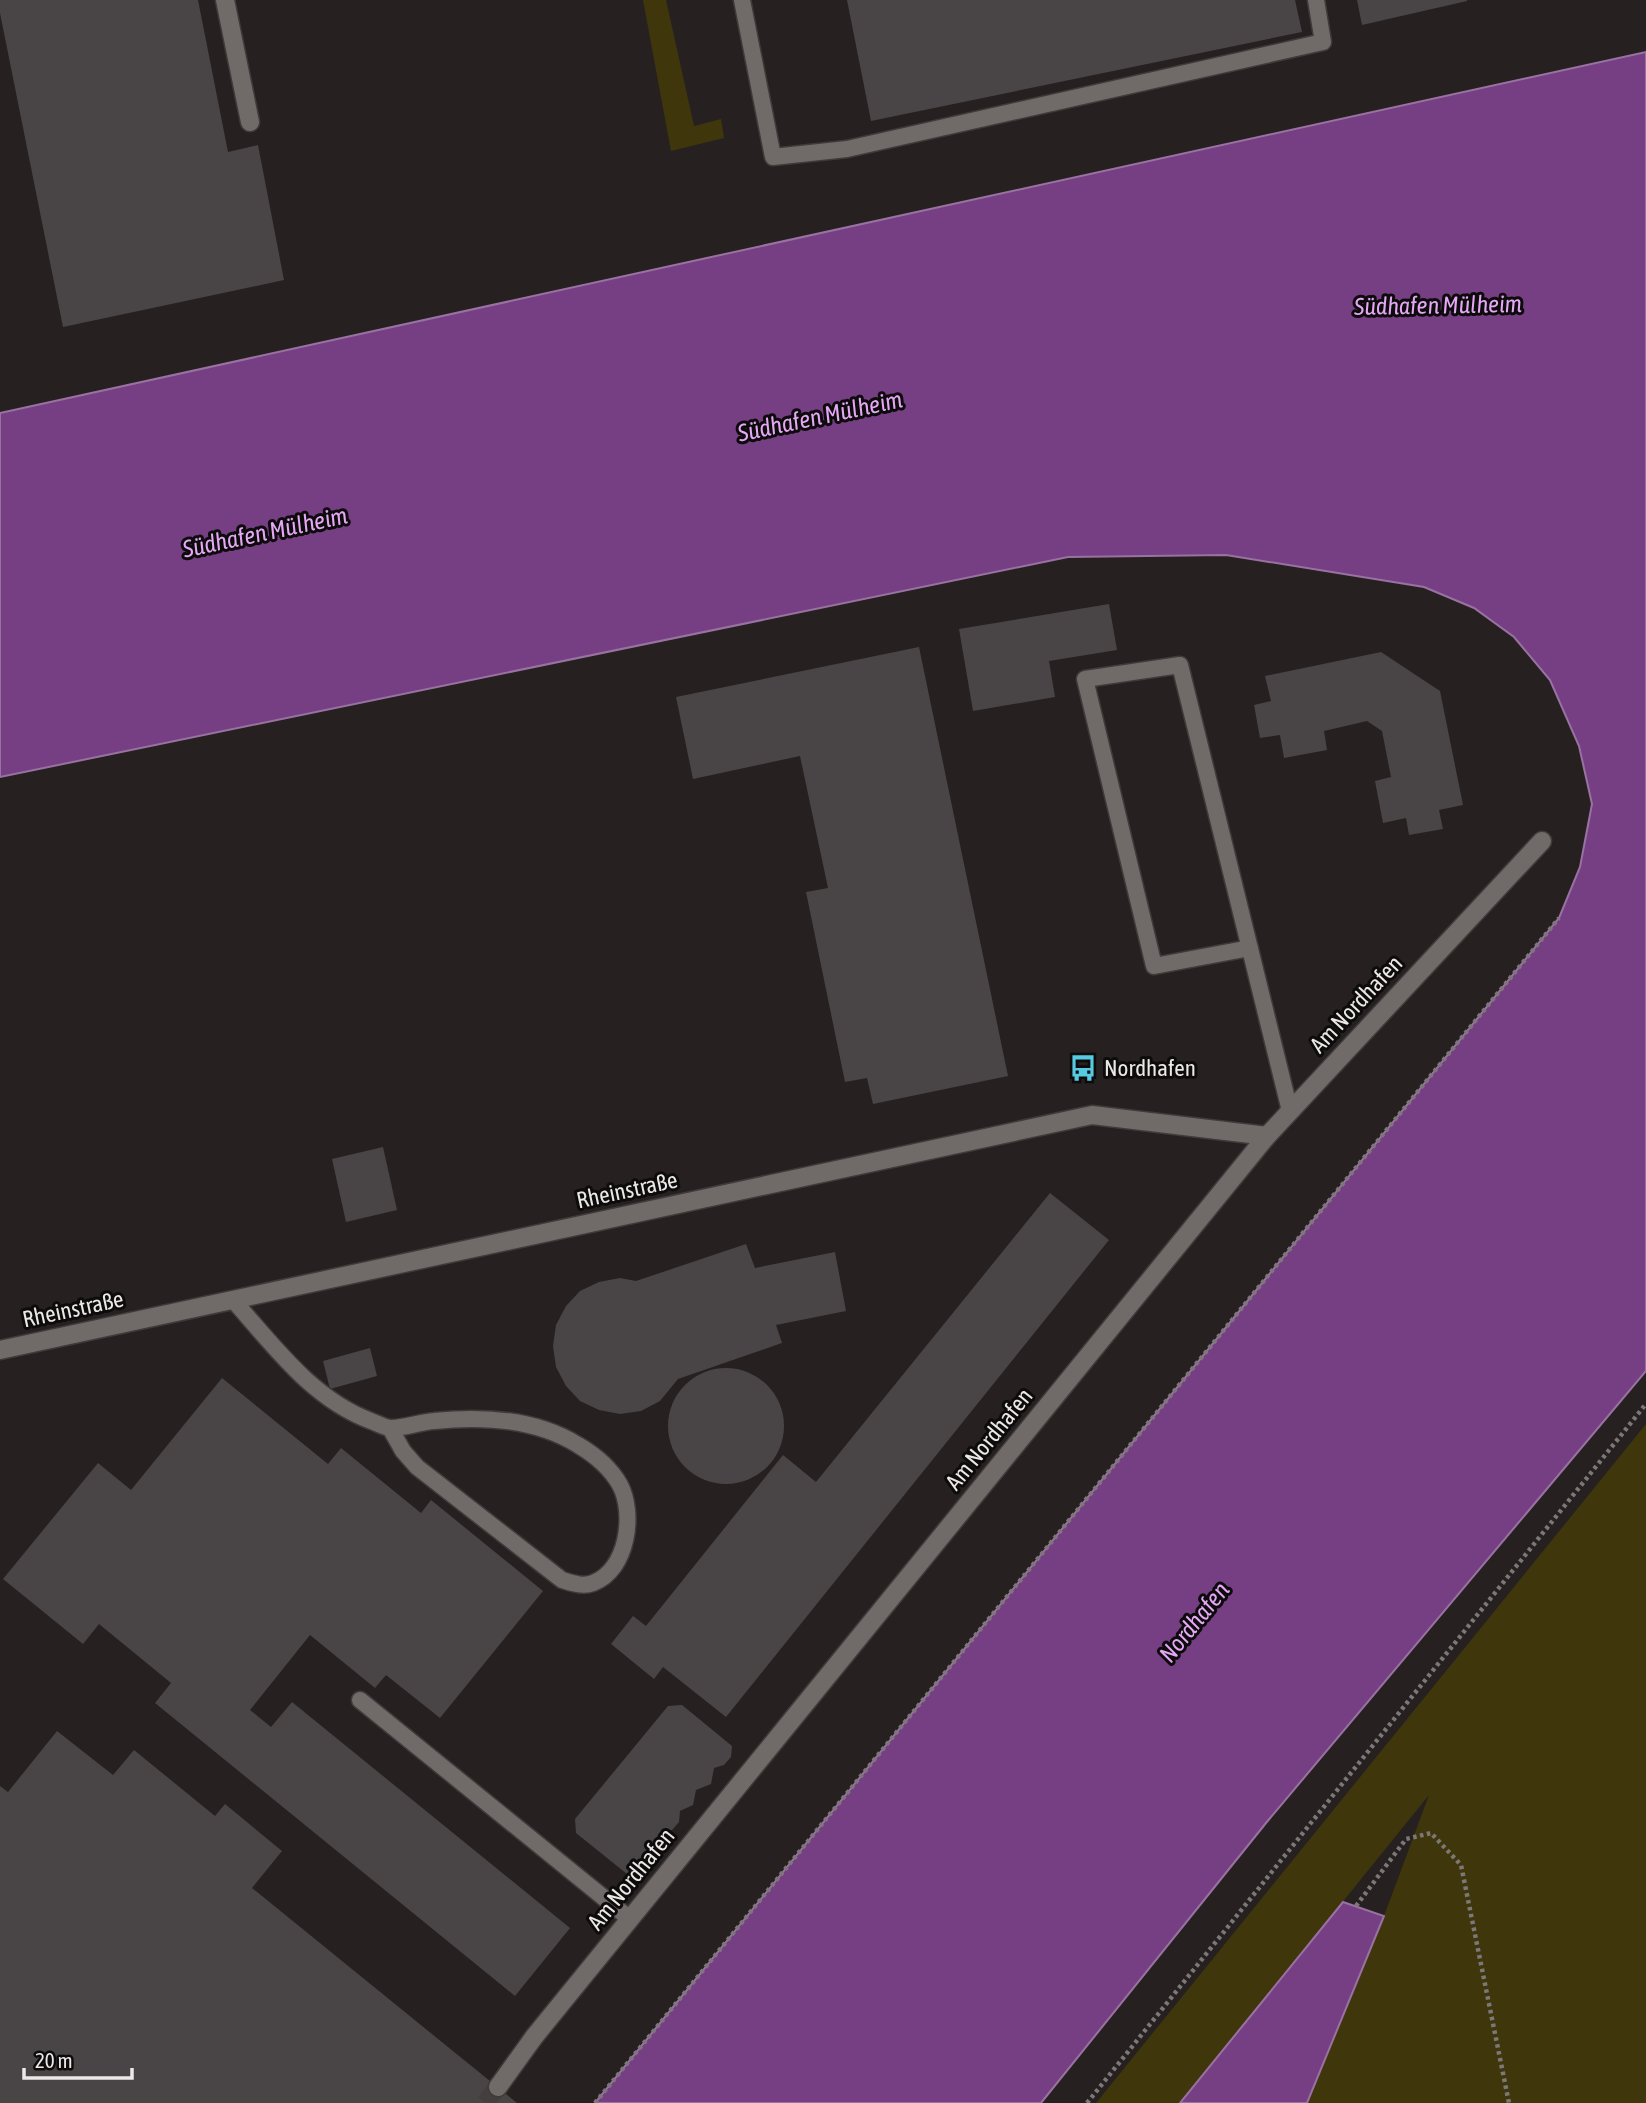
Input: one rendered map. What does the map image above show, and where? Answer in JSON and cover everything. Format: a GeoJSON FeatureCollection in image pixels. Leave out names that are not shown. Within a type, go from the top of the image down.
{"type":"FeatureCollection","features":[{"type":"Feature","properties":{"kind":"street"},"geometry":{"type":"LineString","coordinates":[[225,0],[250,122]]}},
{"type":"Feature","properties":{"kind":"street","name":"Am Nordhafen"},"geometry":{"type":"LineString","coordinates":[[498,2087],[534,2037],[1267,1136],[1542,841]]}},
{"type":"Feature","properties":{"kind":"street","name":"Rheinstraße"},"geometry":{"type":"LineString","coordinates":[[0,1350],[1092,1115],[1267,1136]]}},
{"type":"Feature","properties":{"kind":"lane"},"geometry":{"type":"LineString","coordinates":[[742,0],[773,157],[847,149],[1323,42],[1316,0]]}},
{"type":"Feature","properties":{"kind":"lane"},"geometry":{"type":"LineString","coordinates":[[1250,948],[1154,967],[1085,678],[1180,665],[1250,948],[1290,1111]]}},
{"type":"Feature","properties":{"kind":"lane"},"geometry":{"type":"LineString","coordinates":[[233,1300],[302,1377],[341,1409],[390,1428],[466,1418],[502,1419],[576,1443],[610,1469],[621,1488],[628,1524],[626,1538],[614,1564],[594,1583],[580,1585],[562,1580],[417,1466],[403,1451],[390,1428]]}},
{"type":"Feature","properties":{"kind":"lane"},"geometry":{"type":"LineString","coordinates":[[360,1700],[630,1919]]}},
{"type":"Feature","properties":{"kind":"path"},"geometry":{"type":"LineString","coordinates":[[595,2103],[1559,918]]}},
{"type":"Feature","properties":{"kind":"path"},"geometry":{"type":"LineString","coordinates":[[1087,2103],[1646,1404]]}},
{"type":"Feature","properties":{"kind":"path"},"geometry":{"type":"LineString","coordinates":[[1356,1906],[1406,1839],[1432,1833],[1461,1865],[1509,2103]]}},
{"type":"Feature","properties":{"kind":"shaded area"},"geometry":{"type":"Polygon","coordinates":[[[643,0],[666,0],[694,126],[721,119],[724,138],[671,151],[643,0]]]}},
{"type":"Feature","properties":{"kind":"shaded area"},"geometry":{"type":"Polygon","coordinates":[[[1646,1424],[1646,2103],[1307,2103],[1384,1916],[1429,1795],[1180,2103],[1096,2103],[1646,1424]]]}},
{"type":"Feature","properties":{"kind":"water","name":"Südhafen Mülheim"},"geometry":{"type":"Polygon","coordinates":[[[1646,52],[1646,1371],[1266,1823],[1041,2103],[595,2103],[1559,918],[1580,867],[1592,804],[1579,746],[1550,680],[1514,637],[1474,608],[1424,587],[1226,555],[1068,557],[0,777],[0,413],[1646,52]]]}},
{"type":"Feature","properties":{"kind":"water"},"geometry":{"type":"Polygon","coordinates":[[[1343,1902],[1384,1916],[1307,2103],[1180,2103],[1343,1902]]]}},
{"type":"Feature","properties":{"kind":"building"},"geometry":{"type":"Polygon","coordinates":[[[0,0],[198,0],[228,152],[258,145],[284,280],[63,327],[0,13],[0,0]]]}},
{"type":"Feature","properties":{"kind":"building"},"geometry":{"type":"Polygon","coordinates":[[[847,0],[1295,0],[1302,32],[871,121],[847,0]]]}},
{"type":"Feature","properties":{"kind":"building"},"geometry":{"type":"Polygon","coordinates":[[[1357,0],[1467,0],[1467,1],[1362,25],[1357,0]]]}},
{"type":"Feature","properties":{"kind":"building"},"geometry":{"type":"Polygon","coordinates":[[[1109,604],[1117,650],[1049,661],[1055,697],[973,711],[959,629],[1109,604]]]}},
{"type":"Feature","properties":{"kind":"building"},"geometry":{"type":"Polygon","coordinates":[[[919,647],[1008,1076],[873,1104],[867,1078],[845,1082],[806,892],[828,888],[800,756],[693,779],[676,697],[919,647]]]}},
{"type":"Feature","properties":{"kind":"building"},"geometry":{"type":"Polygon","coordinates":[[[1381,652],[1440,691],[1463,805],[1439,810],[1443,829],[1409,835],[1406,818],[1383,823],[1375,781],[1391,777],[1382,731],[1367,721],[1324,731],[1327,750],[1284,758],[1280,735],[1260,738],[1254,705],[1271,701],[1265,676],[1381,652]]]}},
{"type":"Feature","properties":{"kind":"building"},"geometry":{"type":"Polygon","coordinates":[[[383,1147],[397,1210],[346,1222],[332,1159],[383,1147]]]}},
{"type":"Feature","properties":{"kind":"building"},"geometry":{"type":"Polygon","coordinates":[[[1050,1193],[1109,1240],[726,1717],[663,1667],[654,1679],[611,1644],[633,1616],[646,1626],[783,1455],[816,1482],[1050,1193]]]}},
{"type":"Feature","properties":{"kind":"building"},"geometry":{"type":"Polygon","coordinates":[[[746,1244],[755,1268],[835,1252],[846,1311],[776,1325],[782,1343],[678,1379],[660,1401],[641,1411],[620,1414],[599,1410],[580,1401],[566,1386],[556,1367],[553,1346],[556,1325],[566,1306],[580,1291],[599,1282],[620,1278],[636,1281],[746,1244]]]}},
{"type":"Feature","properties":{"kind":"building"},"geometry":{"type":"Polygon","coordinates":[[[370,1348],[377,1376],[330,1389],[323,1361],[370,1348]]]}},
{"type":"Feature","properties":{"kind":"building"},"geometry":{"type":"Polygon","coordinates":[[[726,1368],[748,1372],[767,1385],[780,1404],[784,1426],[780,1448],[767,1467],[748,1480],[726,1484],[704,1480],[685,1467],[672,1448],[668,1426],[672,1404],[685,1385],[704,1372],[726,1368]]]}},
{"type":"Feature","properties":{"kind":"building"},"geometry":{"type":"Polygon","coordinates":[[[222,1378],[328,1464],[341,1448],[421,1513],[431,1500],[543,1591],[440,1718],[386,1675],[375,1688],[310,1635],[250,1710],[271,1727],[292,1702],[570,1928],[515,1996],[155,1703],[171,1683],[99,1624],[83,1644],[3,1579],[98,1463],[131,1490],[222,1378]]]}},
{"type":"Feature","properties":{"kind":"building"},"geometry":{"type":"Polygon","coordinates":[[[682,1705],[732,1746],[731,1757],[724,1765],[714,1768],[711,1784],[696,1790],[693,1805],[680,1811],[679,1822],[672,1830],[662,1833],[662,1843],[655,1851],[645,1854],[641,1868],[627,1874],[576,1833],[575,1819],[668,1706],[682,1705]]]}},
{"type":"Feature","properties":{"kind":"building"},"geometry":{"type":"Polygon","coordinates":[[[57,1731],[113,1775],[134,1750],[215,1816],[225,1804],[282,1851],[252,1888],[517,2103],[0,2103],[0,1786],[8,1792],[57,1731]]]}},
{"type":"Feature","properties":{"kind":"tunnel"},"geometry":{"type":"LineString","coordinates":[[485,2103],[498,2087]]}},
{"type":"Feature","properties":{"kind":"place","name":"Nordhafen"},"geometry":{"type":"Point","coordinates":[1083,1068]}}]}
